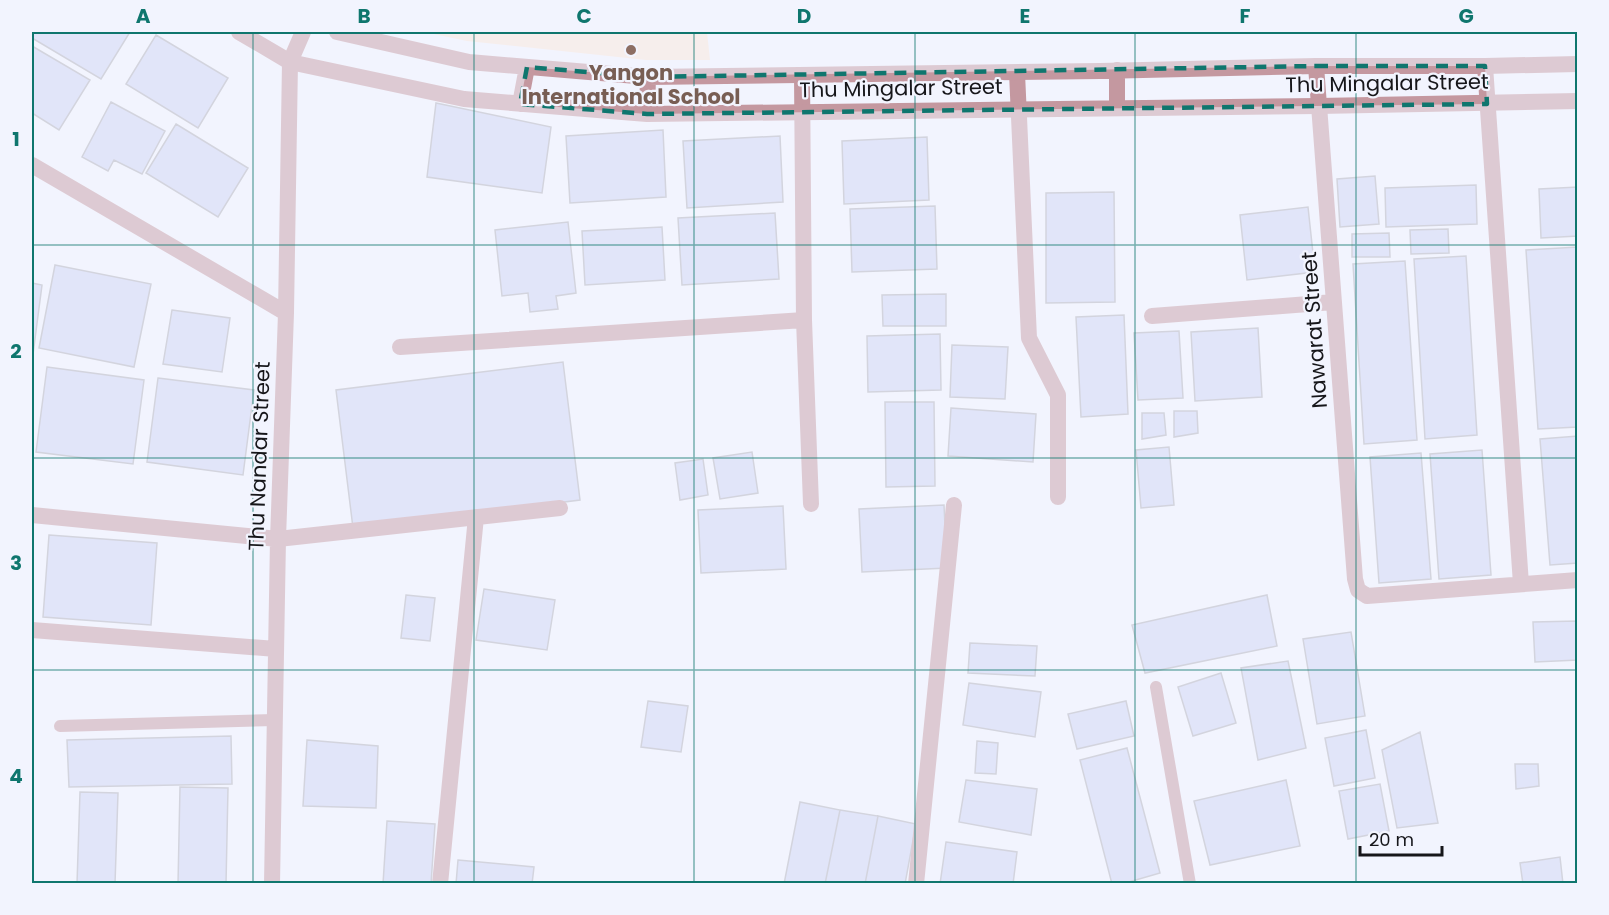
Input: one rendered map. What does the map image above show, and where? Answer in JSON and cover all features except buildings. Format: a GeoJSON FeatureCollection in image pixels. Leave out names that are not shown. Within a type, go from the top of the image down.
{"type":"FeatureCollection","features":[{"type":"Feature","properties":{"kind":"street","name":"Thu Mingalar Street"},"geometry":{"type":"LineString","coordinates":[[238,32],[290,62],[464,99],[648,114],[1578,101]]}},
{"type":"Feature","properties":{"kind":"street","name":"Thu Nandar Street"},"geometry":{"type":"LineString","coordinates":[[272,884],[290,62],[303,32]]}},
{"type":"Feature","properties":{"kind":"street","name":"Thu Mingalar Street"},"geometry":{"type":"LineString","coordinates":[[338,32],[469,62],[648,77],[1578,64]]}},
{"type":"Feature","properties":{"kind":"street","name":"Nawarat Street"},"geometry":{"type":"LineString","coordinates":[[1316,66],[1355,579],[1359,590],[1367,596],[1521,584]]}},
{"type":"Feature","properties":{"kind":"street"},"geometry":{"type":"LineString","coordinates":[[1485,66],[1521,584],[1578,580]]}},
{"type":"Feature","properties":{"kind":"street"},"geometry":{"type":"LineString","coordinates":[[520,104],[527,67]]}},
{"type":"Feature","properties":{"kind":"street"},"geometry":{"type":"LineString","coordinates":[[1117,70],[1117,108]]}},
{"type":"Feature","properties":{"kind":"street"},"geometry":{"type":"LineString","coordinates":[[1017,73],[1029,338],[1058,394],[1058,496]]}},
{"type":"Feature","properties":{"kind":"street"},"geometry":{"type":"LineString","coordinates":[[802,75],[804,320],[811,504]]}},
{"type":"Feature","properties":{"kind":"street"},"geometry":{"type":"LineString","coordinates":[[648,77],[648,114]]}},
{"type":"Feature","properties":{"kind":"street"},"geometry":{"type":"LineString","coordinates":[[32,165],[286,313]]}},
{"type":"Feature","properties":{"kind":"street"},"geometry":{"type":"LineString","coordinates":[[1152,316],[1334,302]]}},
{"type":"Feature","properties":{"kind":"street"},"geometry":{"type":"LineString","coordinates":[[400,347],[804,320]]}},
{"type":"Feature","properties":{"kind":"street"},"geometry":{"type":"LineString","coordinates":[[916,884],[954,505]]}},
{"type":"Feature","properties":{"kind":"street"},"geometry":{"type":"LineString","coordinates":[[32,515],[278,539],[560,508]]}},
{"type":"Feature","properties":{"kind":"street"},"geometry":{"type":"LineString","coordinates":[[440,884],[477,517]]}},
{"type":"Feature","properties":{"kind":"street"},"geometry":{"type":"LineString","coordinates":[[32,630],[276,649]]}},
{"type":"Feature","properties":{"kind":"lane"},"geometry":{"type":"LineString","coordinates":[[1156,687],[1190,884]]}},
{"type":"Feature","properties":{"kind":"lane"},"geometry":{"type":"LineString","coordinates":[[60,726],[275,720]]}},
{"type":"Feature","properties":{"kind":"highlighted area"},"geometry":{"type":"Polygon","coordinates":[[[1316,66],[1485,66],[1487,104],[647,114],[520,104],[527,67],[648,77],[1316,66]]]}},
{"type":"Feature","properties":{"kind":"shaded area","name":"Yangon International School"},"geometry":{"type":"Polygon","coordinates":[[[424,32],[707,32],[710,60],[646,60],[467,41],[424,32]]]}},
{"type":"Feature","properties":{"kind":"place","name":"Yangon International School"},"geometry":{"type":"Point","coordinates":[631,50]}}]}
